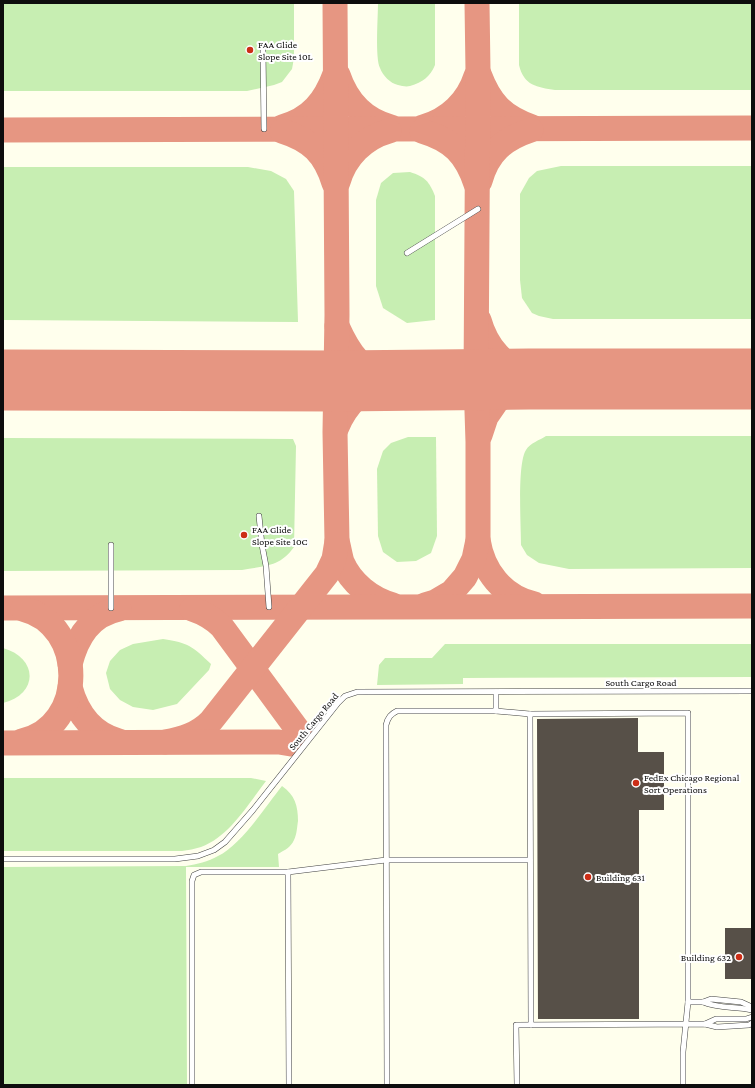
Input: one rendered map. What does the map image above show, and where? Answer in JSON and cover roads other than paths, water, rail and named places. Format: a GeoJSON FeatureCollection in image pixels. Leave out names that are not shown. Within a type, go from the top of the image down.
{"type":"FeatureCollection","features":[{"type":"Feature","properties":{"kind":"lane"},"geometry":{"type":"LineString","coordinates":[[262,51],[264,129]]}},
{"type":"Feature","properties":{"kind":"lane"},"geometry":{"type":"LineString","coordinates":[[407,253],[478,209]]}},
{"type":"Feature","properties":{"kind":"lane"},"geometry":{"type":"LineString","coordinates":[[259,516],[266,566],[269,607]]}},
{"type":"Feature","properties":{"kind":"lane"},"geometry":{"type":"LineString","coordinates":[[111,545],[111,608]]}},
{"type":"Feature","properties":{"kind":"lane","name":"South Cargo Road"},"geometry":{"type":"LineString","coordinates":[[3,859],[175,859],[198,856],[214,850],[225,842],[253,810],[338,703],[345,696],[357,692],[752,690]]}},
{"type":"Feature","properties":{"kind":"lane"},"geometry":{"type":"LineString","coordinates":[[496,692],[496,711]]}},
{"type":"Feature","properties":{"kind":"lane"},"geometry":{"type":"LineString","coordinates":[[387,1085],[386,724],[392,714],[397,711],[496,711],[530,714],[688,713],[688,1002],[683,1052],[683,1085]]}},
{"type":"Feature","properties":{"kind":"lane"},"geometry":{"type":"LineString","coordinates":[[530,714],[531,1025]]}},
{"type":"Feature","properties":{"kind":"lane"},"geometry":{"type":"LineString","coordinates":[[192,1085],[192,881],[194,875],[201,872],[288,872],[386,860],[530,860]]}},
{"type":"Feature","properties":{"kind":"lane"},"geometry":{"type":"LineString","coordinates":[[288,872],[289,1085]]}},
{"type":"Feature","properties":{"kind":"lane"},"geometry":{"type":"LineString","coordinates":[[688,1002],[703,1002],[712,999],[741,1002],[752,1009]]}},
{"type":"Feature","properties":{"kind":"lane"},"geometry":{"type":"LineString","coordinates":[[705,1024],[716,1019],[746,1019],[752,1017]]}},
{"type":"Feature","properties":{"kind":"lane"},"geometry":{"type":"LineString","coordinates":[[517,1085],[516,1025],[705,1024],[717,1027],[749,1025],[752,1023]]}},
{"type":"Feature","properties":{"kind":"place","name":"FAA Glide Slope Site 10L"},"geometry":{"type":"Point","coordinates":[250,50]}},
{"type":"Feature","properties":{"kind":"place","name":"FAA Glide Slope Site 10C"},"geometry":{"type":"Point","coordinates":[244,535]}},
{"type":"Feature","properties":{"kind":"place","name":"FedEx Chicago Regional Sort Operations"},"geometry":{"type":"Point","coordinates":[636,783]}},
{"type":"Feature","properties":{"kind":"place","name":"Building 631"},"geometry":{"type":"Point","coordinates":[588,877]}},
{"type":"Feature","properties":{"kind":"place","name":"Building 632"},"geometry":{"type":"Point","coordinates":[739,957]}}]}
